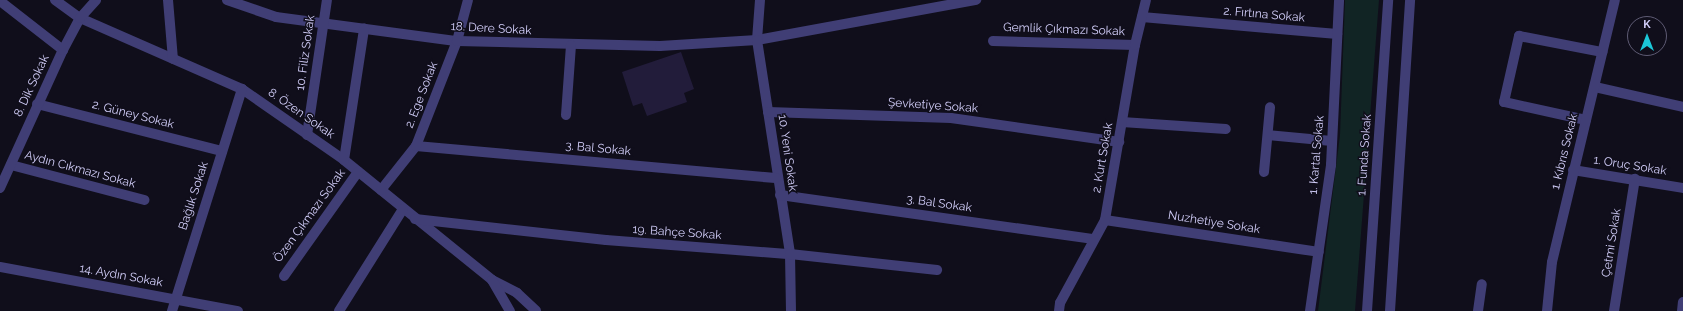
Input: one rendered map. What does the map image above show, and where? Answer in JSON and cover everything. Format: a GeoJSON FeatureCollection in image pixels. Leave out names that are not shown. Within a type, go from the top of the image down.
{"type":"FeatureCollection","features":[{"type":"Feature","properties":{"kind":"street","name":"8. Özen Sokak"},"geometry":{"type":"LineString","coordinates":[[55,0],[80,18],[242,89],[344,160],[492,280],[516,293],[537,311]]}},
{"type":"Feature","properties":{"kind":"street","name":"8. Dik Sokak"},"geometry":{"type":"LineString","coordinates":[[0,188],[37,104],[63,50],[80,18],[96,0]]}},
{"type":"Feature","properties":{"kind":"street"},"geometry":{"type":"LineString","coordinates":[[168,0],[173,59]]}},
{"type":"Feature","properties":{"kind":"street","name":"18. Dere Sokak"},"geometry":{"type":"LineString","coordinates":[[228,0],[248,4],[276,17],[457,41],[660,46],[757,40],[976,0]]}},
{"type":"Feature","properties":{"kind":"street","name":"10. Filiz Sokak"},"geometry":{"type":"LineString","coordinates":[[307,135],[327,0]]}},
{"type":"Feature","properties":{"kind":"street","name":"2. Ege Sokak"},"geometry":{"type":"LineString","coordinates":[[381,190],[416,146],[457,41],[468,0]]}},
{"type":"Feature","properties":{"kind":"street","name":"10. Yeni Sokak"},"geometry":{"type":"LineString","coordinates":[[759,0],[757,40],[776,178],[790,254],[791,311]]}},
{"type":"Feature","properties":{"kind":"street","name":"2. Kurt Sokak"},"geometry":{"type":"LineString","coordinates":[[1058,311],[1060,303],[1105,220],[1135,45],[1146,0]]}},
{"type":"Feature","properties":{"kind":"street","name":"1. Kartal Sokak"},"geometry":{"type":"LineString","coordinates":[[1310,311],[1331,165],[1339,0]]}},
{"type":"Feature","properties":{"kind":"street","name":"1. Funda Sokak"},"geometry":{"type":"LineString","coordinates":[[1367,311],[1388,0]]}},
{"type":"Feature","properties":{"kind":"street"},"geometry":{"type":"LineString","coordinates":[[1390,311],[1410,0]]}},
{"type":"Feature","properties":{"kind":"street","name":"1. Kıbrıs Sokak"},"geometry":{"type":"LineString","coordinates":[[1547,311],[1552,262],[1615,0]]}},
{"type":"Feature","properties":{"kind":"street"},"geometry":{"type":"LineString","coordinates":[[0,1],[63,50]]}},
{"type":"Feature","properties":{"kind":"street","name":"2. Fırtına Sokak"},"geometry":{"type":"LineString","coordinates":[[1142,17],[1337,34]]}},
{"type":"Feature","properties":{"kind":"street"},"geometry":{"type":"LineString","coordinates":[[344,160],[364,29]]}},
{"type":"Feature","properties":{"kind":"street"},"geometry":{"type":"LineString","coordinates":[[1586,120],[1504,102],[1519,36],[1602,52]]}},
{"type":"Feature","properties":{"kind":"street","name":"Gemlik Çıkmazı Sokak"},"geometry":{"type":"LineString","coordinates":[[993,41],[1135,45]]}},
{"type":"Feature","properties":{"kind":"street"},"geometry":{"type":"LineString","coordinates":[[566,115],[571,45]]}},
{"type":"Feature","properties":{"kind":"street"},"geometry":{"type":"LineString","coordinates":[[1595,87],[1683,108]]}},
{"type":"Feature","properties":{"kind":"street","name":"Bağlık Sokak"},"geometry":{"type":"LineString","coordinates":[[172,311],[174,298],[242,89]]}},
{"type":"Feature","properties":{"kind":"street","name":"2. Güney Sokak"},"geometry":{"type":"LineString","coordinates":[[37,104],[222,151]]}},
{"type":"Feature","properties":{"kind":"street"},"geometry":{"type":"LineString","coordinates":[[1264,172],[1270,107]]}},
{"type":"Feature","properties":{"kind":"street","name":"Şevketiye Sokak"},"geometry":{"type":"LineString","coordinates":[[768,112],[951,118],[1119,142]]}},
{"type":"Feature","properties":{"kind":"street"},"geometry":{"type":"LineString","coordinates":[[1122,122],[1226,129]]}},
{"type":"Feature","properties":{"kind":"street"},"geometry":{"type":"LineString","coordinates":[[1268,135],[1332,141]]}},
{"type":"Feature","properties":{"kind":"street","name":"3. Bal Sokak"},"geometry":{"type":"LineString","coordinates":[[416,146],[776,178]]}},
{"type":"Feature","properties":{"kind":"street","name":"Aydın Cıkmazı Sokak"},"geometry":{"type":"LineString","coordinates":[[11,165],[144,200]]}},
{"type":"Feature","properties":{"kind":"street","name":"1. Oruç Sokak"},"geometry":{"type":"LineString","coordinates":[[1573,170],[1683,188]]}},
{"type":"Feature","properties":{"kind":"street","name":"Özen Çıkmazı Sokak"},"geometry":{"type":"LineString","coordinates":[[284,276],[358,172]]}},
{"type":"Feature","properties":{"kind":"street","name":"Çetmi Sokak"},"geometry":{"type":"LineString","coordinates":[[1614,311],[1635,179]]}},
{"type":"Feature","properties":{"kind":"street","name":"3. Bal Sokak"},"geometry":{"type":"LineString","coordinates":[[780,195],[1094,239]]}},
{"type":"Feature","properties":{"kind":"street"},"geometry":{"type":"LineString","coordinates":[[339,311],[403,209]]}},
{"type":"Feature","properties":{"kind":"street","name":"19. Bahçe Sokak"},"geometry":{"type":"LineString","coordinates":[[415,219],[606,240],[790,254],[937,270]]}},
{"type":"Feature","properties":{"kind":"street","name":"Nuzhetiye Sokak"},"geometry":{"type":"LineString","coordinates":[[1105,220],[1319,252]]}},
{"type":"Feature","properties":{"kind":"street","name":"14. Aydın Sokak"},"geometry":{"type":"LineString","coordinates":[[0,268],[174,298],[238,311]]}},
{"type":"Feature","properties":{"kind":"street","name":"8. Özen Sokak"},"geometry":{"type":"LineString","coordinates":[[492,280],[510,311]]}},
{"type":"Feature","properties":{"kind":"street"},"geometry":{"type":"LineString","coordinates":[[1478,311],[1482,284]]}},
{"type":"Feature","properties":{"kind":"street"},"geometry":{"type":"LineString","coordinates":[[1682,311],[1683,302]]}},
{"type":"Feature","properties":{"kind":"green space"},"geometry":{"type":"Polygon","coordinates":[[[1345,0],[1379,0],[1355,311],[1318,311],[1340,135],[1345,0]]]}},
{"type":"Feature","properties":{"kind":"building"},"geometry":{"type":"Polygon","coordinates":[[[681,52],[694,89],[684,93],[687,102],[647,116],[642,103],[633,106],[622,72],[681,52]]]}}]}
